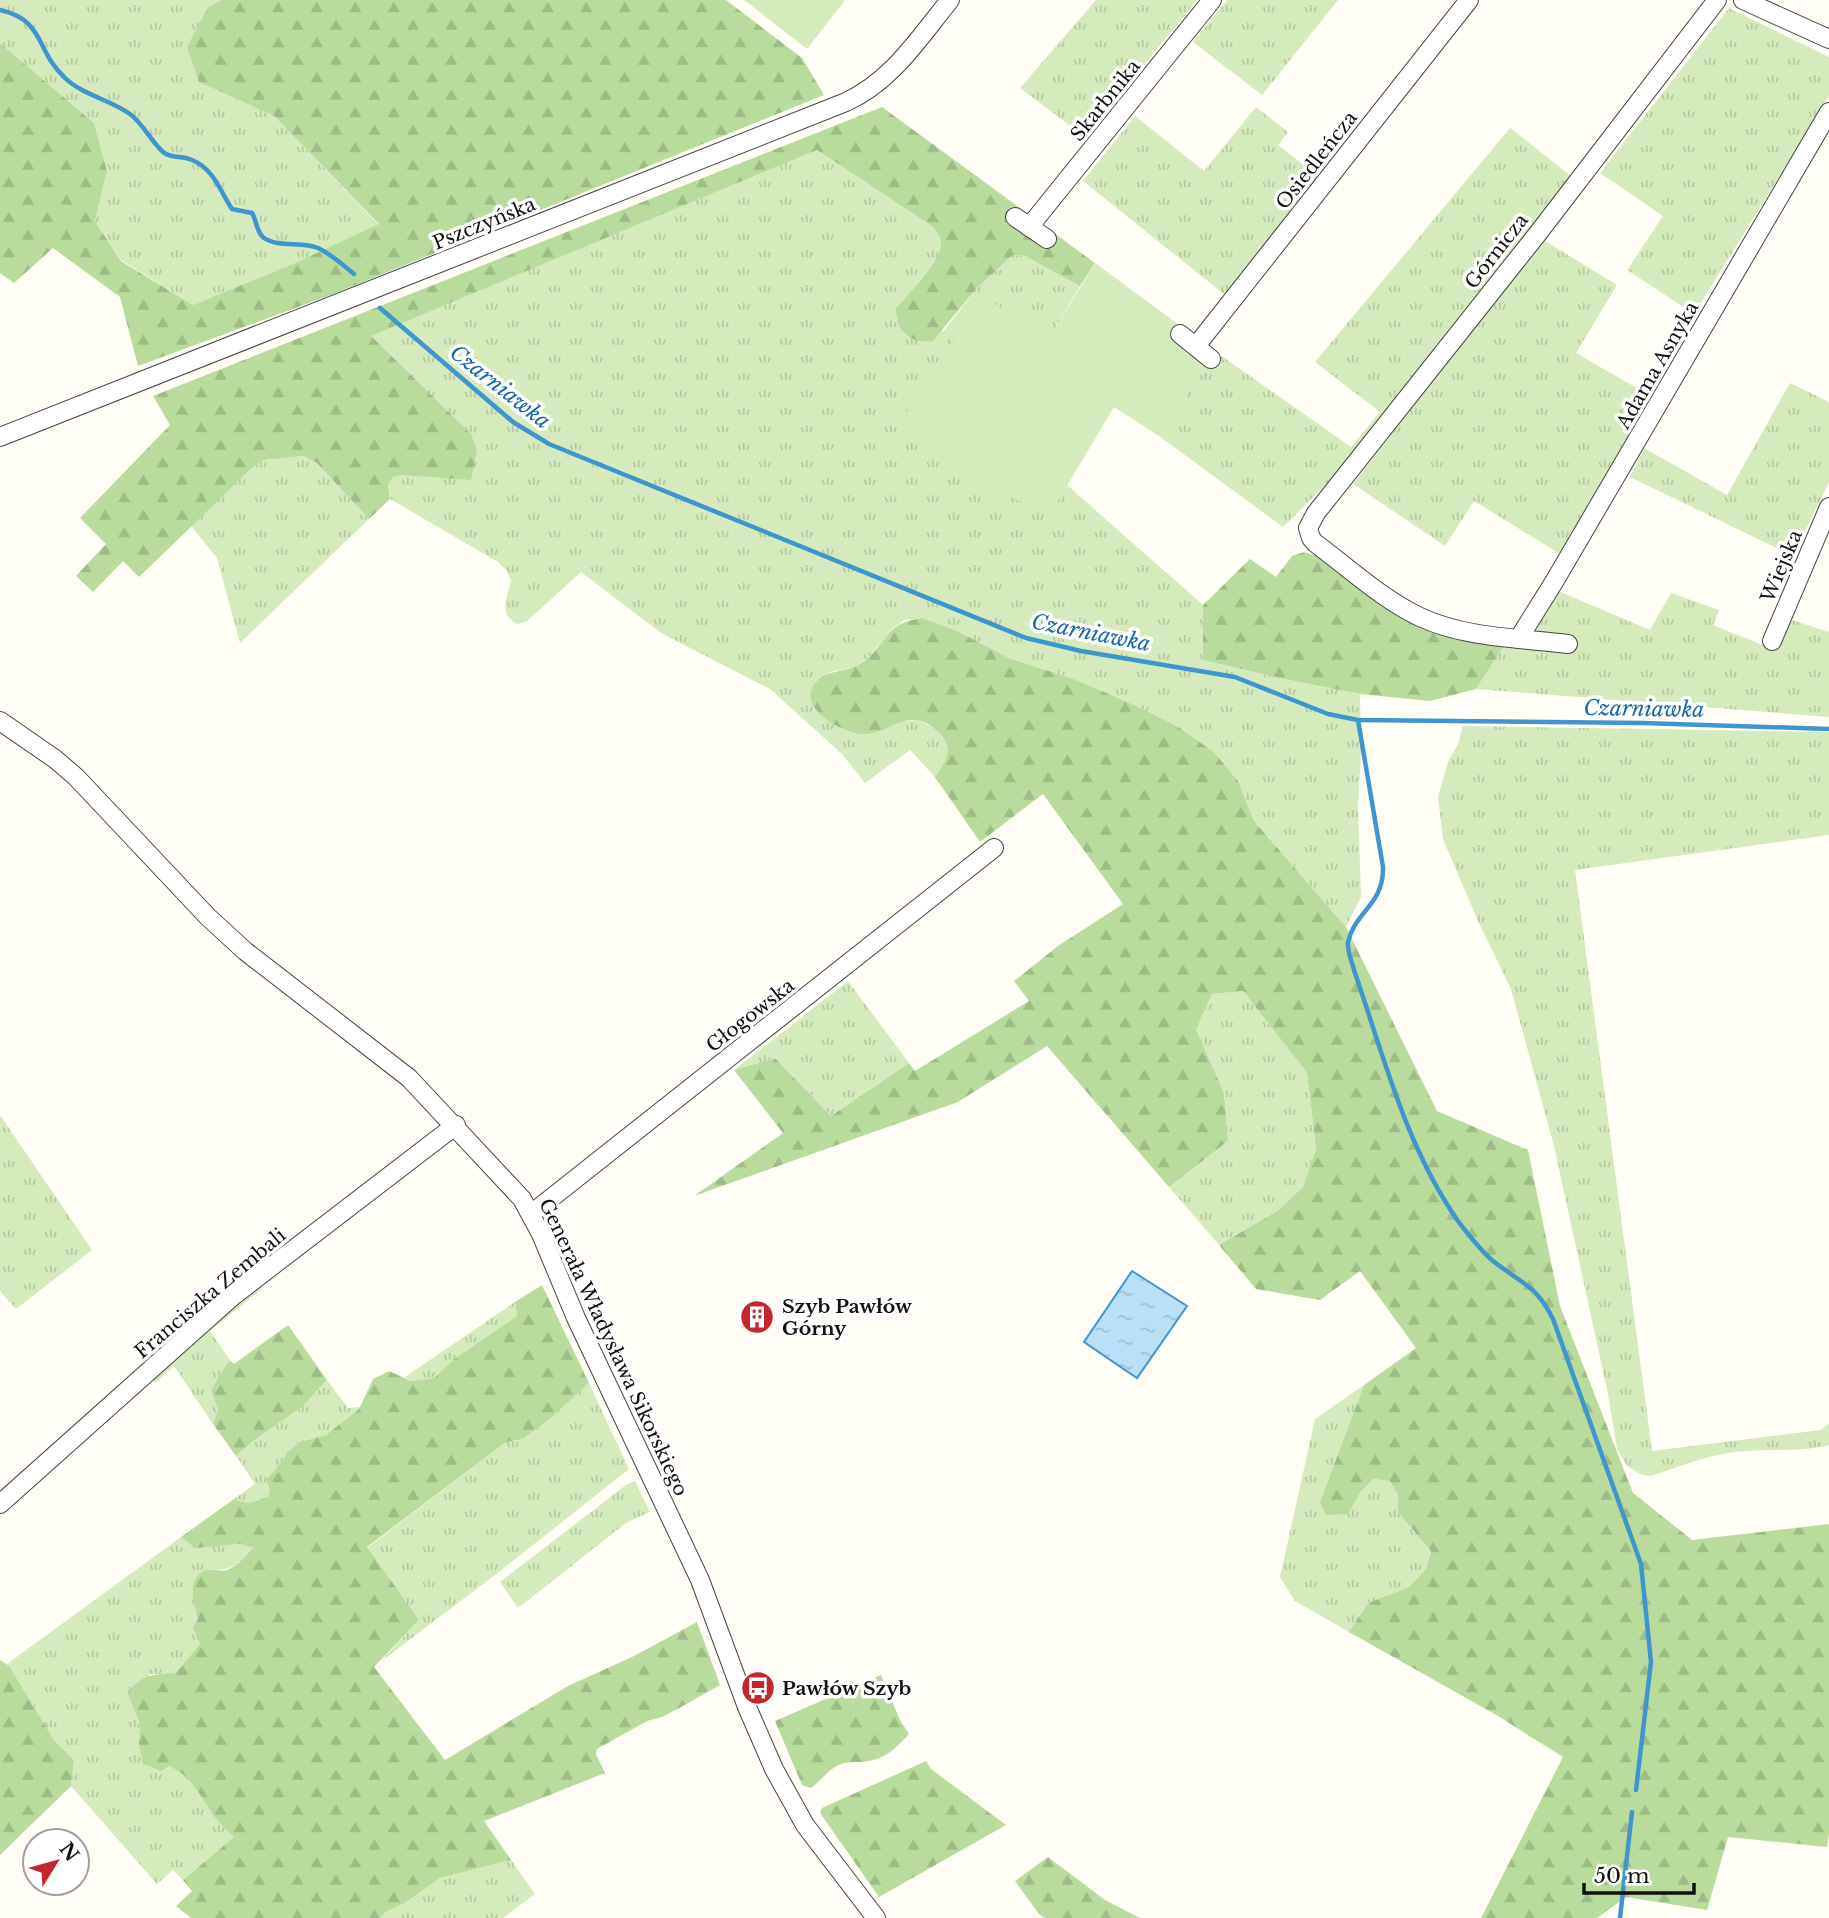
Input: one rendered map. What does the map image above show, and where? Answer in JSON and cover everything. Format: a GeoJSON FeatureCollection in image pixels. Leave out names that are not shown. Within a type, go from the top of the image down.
{"type":"FeatureCollection","features":[{"type":"Feature","properties":{"kind":"street","name":"Pszczyńska"},"geometry":{"type":"LineString","coordinates":[[0,437],[846,102],[876,86],[891,72],[950,0]]}},
{"type":"Feature","properties":{"kind":"street","name":"Skarbnika"},"geometry":{"type":"LineString","coordinates":[[1047,239],[1022,222],[1212,0]]}},
{"type":"Feature","properties":{"kind":"street","name":"Osiedleńcza"},"geometry":{"type":"LineString","coordinates":[[1196,346],[1469,0]]}},
{"type":"Feature","properties":{"kind":"street","name":"Górnicza"},"geometry":{"type":"LineString","coordinates":[[1518,638],[1457,630],[1413,613],[1385,596],[1315,543],[1308,528],[1316,513],[1532,242],[1717,0]]}},
{"type":"Feature","properties":{"kind":"street"},"geometry":{"type":"LineString","coordinates":[[1743,0],[1829,39]]}},
{"type":"Feature","properties":{"kind":"street","name":"Adama Asnyka"},"geometry":{"type":"LineString","coordinates":[[1518,638],[1554,582],[1829,112]]}},
{"type":"Feature","properties":{"kind":"street"},"geometry":{"type":"LineString","coordinates":[[1180,334],[1212,359]]}},
{"type":"Feature","properties":{"kind":"street","name":"Wiejska"},"geometry":{"type":"LineString","coordinates":[[1772,641],[1829,507]]}},
{"type":"Feature","properties":{"kind":"street"},"geometry":{"type":"LineString","coordinates":[[1518,638],[1568,644]]}},
{"type":"Feature","properties":{"kind":"street","name":"Generała Władysława Sikorskiego"},"geometry":{"type":"LineString","coordinates":[[0,721],[76,777],[208,917],[244,951],[410,1077],[511,1186],[531,1214],[576,1318],[700,1580],[747,1707],[774,1769],[805,1825],[876,1918]]}},
{"type":"Feature","properties":{"kind":"street","name":"Głogowska"},"geometry":{"type":"LineString","coordinates":[[531,1214],[994,848]]}},
{"type":"Feature","properties":{"kind":"street","name":"Franciszka Zembali"},"geometry":{"type":"LineString","coordinates":[[0,1504],[233,1296],[456,1125]]}},
{"type":"Feature","properties":{"kind":"green space"},"geometry":{"type":"Polygon","coordinates":[[[0,0],[221,0],[208,7],[199,82],[274,116],[379,225],[193,305],[121,260],[95,221],[107,171],[94,123],[0,43],[0,0]]]}},
{"type":"Feature","properties":{"kind":"green space"},"geometry":{"type":"Polygon","coordinates":[[[221,0],[726,0],[802,58],[824,95],[336,293],[138,366],[120,297],[53,248],[14,283],[0,273],[0,43],[94,123],[107,171],[95,221],[121,261],[193,305],[295,263],[379,224],[274,116],[199,82],[187,47],[208,7],[221,0]]]}},
{"type":"Feature","properties":{"kind":"green space"},"geometry":{"type":"Polygon","coordinates":[[[744,0],[845,0],[807,49],[744,0]]]}},
{"type":"Feature","properties":{"kind":"green space"},"geometry":{"type":"Polygon","coordinates":[[[1096,0],[1197,0],[1085,137],[1020,88],[1096,0]]]}},
{"type":"Feature","properties":{"kind":"green space"},"geometry":{"type":"Polygon","coordinates":[[[1227,0],[1338,0],[1262,95],[1193,42],[1227,0]]]}},
{"type":"Feature","properties":{"kind":"green space"},"geometry":{"type":"Polygon","coordinates":[[[1729,8],[1829,57],[1829,96],[1694,314],[1627,270],[1663,216],[1600,173],[1729,8]]]}},
{"type":"Feature","properties":{"kind":"green space"},"geometry":{"type":"Polygon","coordinates":[[[882,107],[1095,263],[1080,286],[1025,256],[1013,255],[976,289],[933,341],[911,338],[899,323],[896,308],[936,258],[941,242],[939,236],[933,227],[817,150],[371,336],[471,434],[477,450],[471,480],[404,475],[393,477],[388,485],[390,499],[369,519],[317,463],[303,456],[264,460],[255,465],[139,577],[123,561],[93,592],[76,576],[106,544],[80,518],[170,425],[153,396],[882,107]]]}},
{"type":"Feature","properties":{"kind":"green space"},"geometry":{"type":"Polygon","coordinates":[[[1256,107],[1288,132],[1278,145],[1319,177],[1225,295],[1083,181],[1135,116],[1204,171],[1256,107]]]}},
{"type":"Feature","properties":{"kind":"green space"},"geometry":{"type":"Polygon","coordinates":[[[1510,128],[1571,176],[1357,454],[1283,527],[1159,436],[1216,352],[1351,447],[1380,412],[1315,362],[1510,128]]]}},
{"type":"Feature","properties":{"kind":"green space"},"geometry":{"type":"Polygon","coordinates":[[[817,150],[933,227],[939,236],[941,242],[936,258],[896,308],[943,332],[976,289],[1013,255],[1025,256],[1080,286],[1050,337],[1053,509],[1067,485],[1203,605],[1203,660],[1360,694],[1358,806],[1361,897],[1346,927],[1254,821],[1238,781],[1214,752],[1177,726],[1141,708],[1074,679],[1011,659],[957,631],[923,618],[904,620],[891,630],[870,656],[855,667],[831,672],[817,681],[900,721],[919,720],[934,728],[946,741],[948,758],[935,777],[910,750],[865,783],[842,754],[770,689],[661,633],[581,572],[527,621],[517,624],[507,615],[505,605],[511,581],[507,571],[498,562],[390,499],[388,485],[393,477],[404,475],[370,336],[817,150]]]}},
{"type":"Feature","properties":{"kind":"green space"},"geometry":{"type":"Polygon","coordinates":[[[1542,239],[1617,285],[1576,353],[1654,398],[1560,554],[1474,501],[1445,546],[1353,484],[1542,239]]]}},
{"type":"Feature","properties":{"kind":"green space"},"geometry":{"type":"Polygon","coordinates":[[[1095,263],[1216,352],[1159,436],[1114,407],[1053,509],[1015,500],[898,425],[981,296],[1050,337],[1095,263]]]}},
{"type":"Feature","properties":{"kind":"green space"},"geometry":{"type":"Polygon","coordinates":[[[1790,383],[1829,402],[1829,482],[1793,556],[1630,477],[1644,448],[1727,495],[1790,383]]]}},
{"type":"Feature","properties":{"kind":"green space"},"geometry":{"type":"Polygon","coordinates":[[[303,456],[317,463],[369,519],[240,643],[217,558],[191,526],[255,465],[264,460],[303,456]]]}},
{"type":"Feature","properties":{"kind":"green space"},"geometry":{"type":"Polygon","coordinates":[[[1304,552],[1317,556],[1379,603],[1419,627],[1450,637],[1504,645],[1476,689],[1430,701],[1360,694],[1203,660],[1203,605],[1250,559],[1276,577],[1292,556],[1304,552]]]}},
{"type":"Feature","properties":{"kind":"green space"},"geometry":{"type":"Polygon","coordinates":[[[1544,585],[1650,630],[1671,593],[1719,610],[1713,625],[1775,650],[1792,620],[1829,632],[1829,717],[1476,689],[1538,588],[1542,589],[1544,585]]]}},
{"type":"Feature","properties":{"kind":"green space"},"geometry":{"type":"Polygon","coordinates":[[[923,618],[957,631],[1011,659],[1074,679],[1177,726],[1214,752],[1238,781],[1254,821],[1346,927],[1437,1111],[1528,1150],[1560,1306],[1633,1493],[1692,1540],[1829,1524],[1827,1847],[1728,1837],[1707,1910],[1626,1897],[1597,1918],[1481,1918],[1563,1757],[1498,1716],[1349,1632],[1368,1603],[1409,1587],[1426,1569],[1431,1551],[1398,1512],[1398,1495],[1390,1481],[1374,1479],[1361,1491],[1348,1514],[1326,1515],[1320,1502],[1364,1385],[1416,1348],[1360,1271],[1320,1300],[1256,1289],[1219,1245],[1277,1211],[1303,1187],[1316,1149],[1307,1073],[1243,991],[1212,994],[1196,1029],[1224,1093],[1228,1141],[1169,1187],[1047,1046],[958,1102],[694,1196],[783,1133],[734,1070],[775,1058],[831,1116],[909,1063],[915,1071],[1029,1001],[1014,981],[1058,946],[1123,904],[1043,794],[980,842],[935,777],[945,762],[947,746],[941,735],[930,725],[911,720],[874,733],[863,734],[843,729],[815,708],[811,700],[811,690],[817,681],[826,675],[856,666],[866,660],[898,625],[923,618]]]}},
{"type":"Feature","properties":{"kind":"green space"},"geometry":{"type":"Polygon","coordinates":[[[1463,726],[1829,732],[1829,835],[1575,870],[1652,1451],[1821,1430],[1829,1424],[1829,1445],[1809,1449],[1722,1454],[1651,1476],[1642,1475],[1627,1466],[1617,1449],[1608,1394],[1554,1146],[1511,989],[1443,839],[1438,797],[1448,762],[1458,744],[1463,726]]]}},
{"type":"Feature","properties":{"kind":"green space"},"geometry":{"type":"Polygon","coordinates":[[[848,981],[909,1063],[831,1116],[775,1058],[734,1070],[848,981]]]}},
{"type":"Feature","properties":{"kind":"green space"},"geometry":{"type":"Polygon","coordinates":[[[1243,991],[1307,1073],[1316,1149],[1303,1187],[1277,1211],[1219,1245],[1169,1187],[1228,1141],[1224,1093],[1196,1029],[1212,994],[1243,991]]]}},
{"type":"Feature","properties":{"kind":"green space"},"geometry":{"type":"Polygon","coordinates":[[[0,1115],[92,1250],[16,1309],[0,1291],[0,1115]]]}},
{"type":"Feature","properties":{"kind":"green space"},"geometry":{"type":"Polygon","coordinates":[[[259,1285],[262,1289],[210,1331],[230,1360],[211,1390],[218,1410],[213,1424],[174,1366],[155,1383],[151,1378],[259,1285]]]}},
{"type":"Feature","properties":{"kind":"green space"},"geometry":{"type":"Polygon","coordinates":[[[542,1285],[589,1383],[551,1418],[523,1439],[506,1442],[367,1547],[419,1620],[374,1667],[445,1760],[568,1686],[634,1656],[697,1622],[720,1685],[597,1749],[596,1754],[605,1773],[484,1821],[511,1860],[440,1878],[403,1904],[385,1912],[380,1918],[191,1918],[176,1906],[192,1891],[183,1880],[234,1837],[216,1819],[184,1775],[169,1766],[161,1771],[143,1764],[139,1744],[140,1724],[127,1693],[148,1676],[176,1673],[200,1644],[193,1628],[198,1619],[193,1592],[195,1579],[206,1570],[231,1568],[253,1548],[240,1544],[195,1548],[181,1537],[234,1499],[248,1502],[268,1497],[270,1491],[266,1480],[287,1452],[300,1442],[326,1435],[359,1409],[373,1379],[389,1371],[411,1381],[434,1378],[454,1359],[517,1316],[515,1302],[542,1285]]]}},
{"type":"Feature","properties":{"kind":"green space"},"geometry":{"type":"Polygon","coordinates":[[[515,1302],[517,1316],[454,1359],[434,1378],[411,1381],[405,1377],[515,1302]]]}},
{"type":"Feature","properties":{"kind":"green space"},"geometry":{"type":"Polygon","coordinates":[[[288,1325],[327,1380],[302,1407],[236,1456],[213,1424],[218,1410],[211,1390],[230,1360],[234,1364],[288,1325]]]}},
{"type":"Feature","properties":{"kind":"green space"},"geometry":{"type":"Polygon","coordinates":[[[327,1380],[348,1408],[360,1407],[359,1409],[326,1435],[300,1442],[287,1452],[266,1480],[269,1497],[248,1502],[234,1499],[255,1484],[236,1456],[302,1407],[327,1380]]]}},
{"type":"Feature","properties":{"kind":"green space"},"geometry":{"type":"Polygon","coordinates":[[[589,1383],[629,1469],[380,1662],[419,1620],[367,1548],[506,1442],[523,1439],[551,1418],[589,1383]]]}},
{"type":"Feature","properties":{"kind":"green space"},"geometry":{"type":"Polygon","coordinates":[[[1364,1385],[1320,1502],[1348,1514],[1361,1491],[1374,1479],[1390,1481],[1398,1495],[1398,1512],[1431,1550],[1426,1569],[1409,1587],[1368,1603],[1349,1632],[1295,1601],[1280,1577],[1315,1419],[1364,1385]]]}},
{"type":"Feature","properties":{"kind":"green space"},"geometry":{"type":"Polygon","coordinates":[[[635,1481],[650,1512],[626,1523],[518,1608],[500,1582],[626,1485],[635,1481]]]}},
{"type":"Feature","properties":{"kind":"green space"},"geometry":{"type":"Polygon","coordinates":[[[181,1537],[195,1547],[240,1544],[253,1548],[229,1568],[208,1569],[192,1591],[200,1644],[176,1674],[151,1674],[127,1693],[140,1724],[139,1744],[191,1780],[217,1820],[234,1837],[183,1880],[173,1870],[157,1884],[71,1786],[74,1760],[54,1740],[7,1664],[181,1537]]]}},
{"type":"Feature","properties":{"kind":"green space"},"geometry":{"type":"Polygon","coordinates":[[[0,1660],[9,1666],[54,1740],[74,1760],[71,1786],[29,1827],[21,1827],[21,1835],[0,1855],[0,1660]]]}},
{"type":"Feature","properties":{"kind":"green space"},"geometry":{"type":"Polygon","coordinates":[[[881,1675],[900,1720],[909,1734],[884,1756],[871,1761],[841,1764],[811,1788],[802,1785],[775,1721],[881,1675]]]}},
{"type":"Feature","properties":{"kind":"green space"},"geometry":{"type":"Polygon","coordinates":[[[926,1761],[931,1769],[1006,1825],[879,1897],[820,1813],[822,1808],[926,1761]]]}},
{"type":"Feature","properties":{"kind":"green space"},"geometry":{"type":"Polygon","coordinates":[[[1048,1857],[1105,1900],[1140,1918],[1045,1918],[1039,1914],[1015,1881],[1048,1857]]]}},
{"type":"Feature","properties":{"kind":"green space"},"geometry":{"type":"Polygon","coordinates":[[[511,1860],[535,1894],[503,1918],[380,1918],[385,1912],[403,1904],[440,1878],[511,1860]]]}},
{"type":"Feature","properties":{"kind":"water"},"geometry":{"type":"Polygon","coordinates":[[[1132,1271],[1187,1306],[1137,1378],[1084,1342],[1132,1271]]]}},
{"type":"Feature","properties":{"kind":"waterway","name":"Czarniawka"},"geometry":{"type":"LineString","coordinates":[[0,10],[15,15],[33,29],[55,67],[71,83],[130,114],[166,154],[189,159],[206,169],[232,209],[252,213],[259,233],[264,238],[277,243],[318,248],[354,274]]}},
{"type":"Feature","properties":{"kind":"waterway","name":"Czarniawka"},"geometry":{"type":"LineString","coordinates":[[380,308],[513,422],[549,444],[1026,638],[1081,651],[1235,677],[1328,714],[1358,720],[1643,723],[1829,729]]}},
{"type":"Feature","properties":{"kind":"waterway"},"geometry":{"type":"LineString","coordinates":[[1358,720],[1383,867],[1379,890],[1352,931],[1348,949],[1397,1099],[1440,1192],[1479,1247],[1534,1292],[1553,1319],[1641,1564],[1651,1662],[1636,1790]]}},
{"type":"Feature","properties":{"kind":"waterway"},"geometry":{"type":"LineString","coordinates":[[1620,1918],[1632,1812]]}},
{"type":"Feature","properties":{"kind":"place","name":"Szyb Pawłów Górny"},"geometry":{"type":"Point","coordinates":[757,1317]}},
{"type":"Feature","properties":{"kind":"place","name":"Pawłów Szyb"},"geometry":{"type":"Point","coordinates":[758,1688]}}]}
